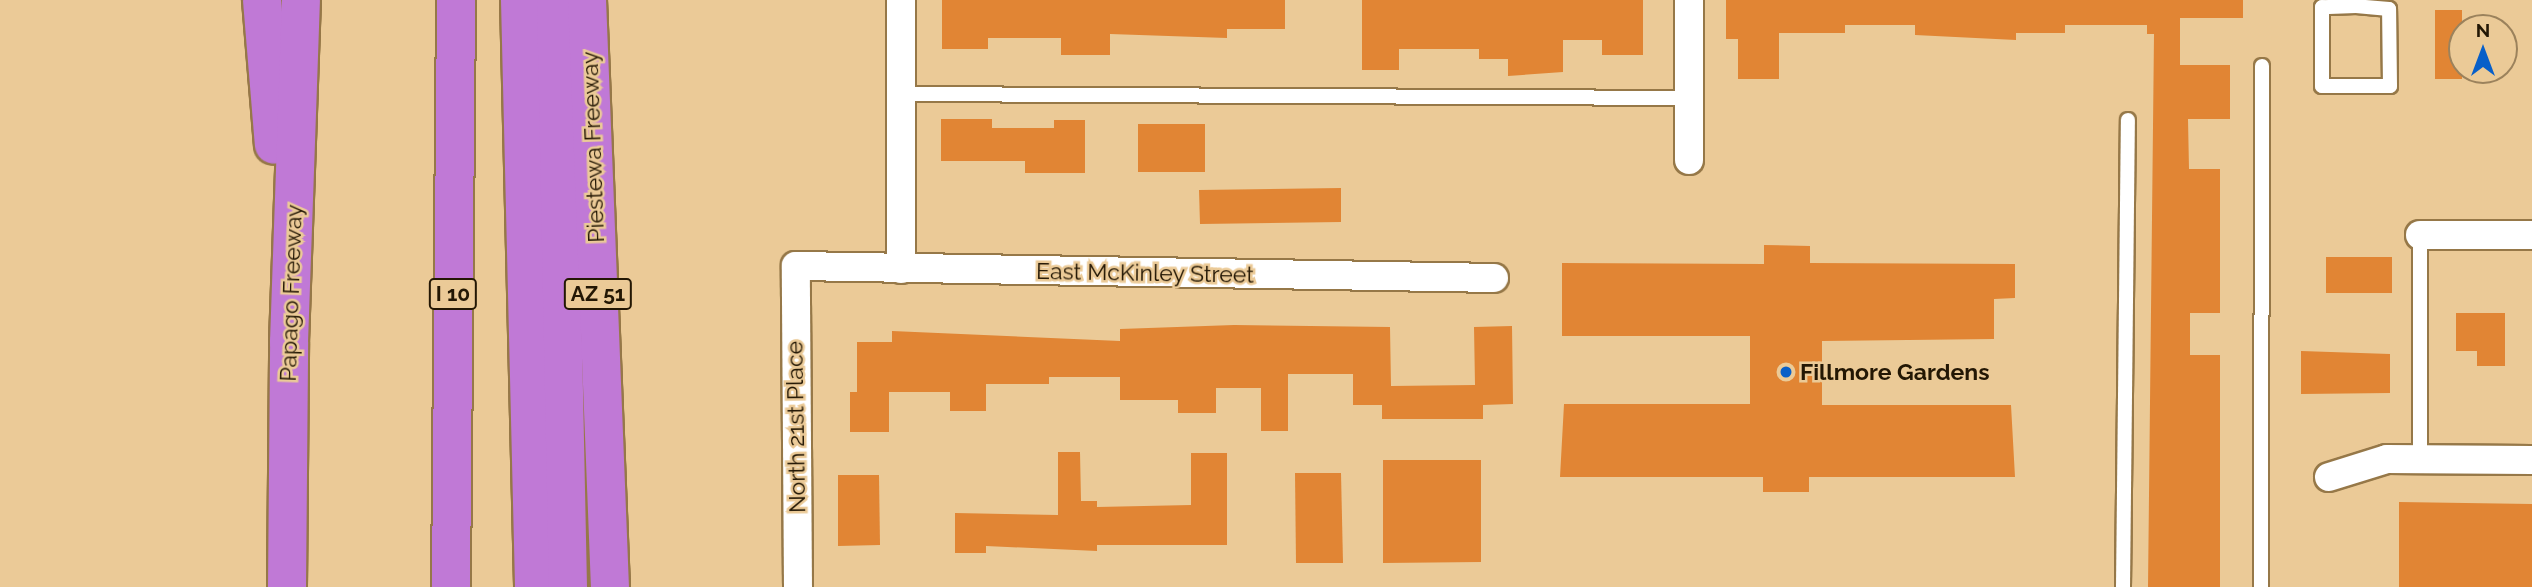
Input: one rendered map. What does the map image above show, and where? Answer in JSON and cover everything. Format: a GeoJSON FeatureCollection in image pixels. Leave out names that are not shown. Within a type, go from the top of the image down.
{"type":"FeatureCollection","features":[{"type":"Feature","properties":{"kind":"highway"},"geometry":{"type":"LineString","coordinates":[[262,0],[289,342]]}},
{"type":"Feature","properties":{"kind":"highway","name":"Papago Freeway"},"geometry":{"type":"LineString","coordinates":[[287,587],[289,342],[301,0]]}},
{"type":"Feature","properties":{"kind":"highway","name":"I 10"},"geometry":{"type":"LineString","coordinates":[[451,587],[456,0]]}},
{"type":"Feature","properties":{"kind":"highway"},"geometry":{"type":"LineString","coordinates":[[520,0],[534,587]]}},
{"type":"Feature","properties":{"kind":"highway"},"geometry":{"type":"LineString","coordinates":[[556,0],[568,587]]}},
{"type":"Feature","properties":{"kind":"highway","name":"Piestewa Freeway"},"geometry":{"type":"LineString","coordinates":[[587,0],[610,587]]}},
{"type":"Feature","properties":{"kind":"street"},"geometry":{"type":"LineString","coordinates":[[901,0],[901,269]]}},
{"type":"Feature","properties":{"kind":"street"},"geometry":{"type":"LineString","coordinates":[[1689,0],[1689,160]]}},
{"type":"Feature","properties":{"kind":"street"},"geometry":{"type":"LineString","coordinates":[[2420,235],[2532,235]]}},
{"type":"Feature","properties":{"kind":"street","name":"East McKinley Street"},"geometry":{"type":"LineString","coordinates":[[796,266],[1494,278]]}},
{"type":"Feature","properties":{"kind":"street","name":"North 21st Place"},"geometry":{"type":"LineString","coordinates":[[796,266],[798,587]]}},
{"type":"Feature","properties":{"kind":"street"},"geometry":{"type":"LineString","coordinates":[[2329,477],[2387,459],[2532,460]]}},
{"type":"Feature","properties":{"kind":"lane"},"geometry":{"type":"LineString","coordinates":[[2356,3],[2389,9],[2390,86],[2322,86],[2322,7],[2356,3]]}},
{"type":"Feature","properties":{"kind":"lane"},"geometry":{"type":"LineString","coordinates":[[2261,587],[2262,66]]}},
{"type":"Feature","properties":{"kind":"lane"},"geometry":{"type":"LineString","coordinates":[[901,94],[1689,98]]}},
{"type":"Feature","properties":{"kind":"lane"},"geometry":{"type":"LineString","coordinates":[[2123,587],[2128,120]]}},
{"type":"Feature","properties":{"kind":"lane"},"geometry":{"type":"LineString","coordinates":[[2420,235],[2420,459]]}},
{"type":"Feature","properties":{"kind":"building"},"geometry":{"type":"Polygon","coordinates":[[[942,0],[1285,0],[1285,29],[1227,29],[1227,38],[1110,34],[1110,55],[1061,55],[1061,38],[988,38],[988,49],[942,49],[942,0]]]}},
{"type":"Feature","properties":{"kind":"building"},"geometry":{"type":"Polygon","coordinates":[[[1362,0],[1643,0],[1643,55],[1602,55],[1602,40],[1563,40],[1563,72],[1508,76],[1508,59],[1479,59],[1479,49],[1399,49],[1399,70],[1362,70],[1362,0]]]}},
{"type":"Feature","properties":{"kind":"building"},"geometry":{"type":"Polygon","coordinates":[[[1726,0],[2243,0],[2243,18],[2180,18],[2180,65],[2230,65],[2230,119],[2188,119],[2189,169],[2220,169],[2220,313],[2190,313],[2190,355],[2220,355],[2220,587],[2148,587],[2154,34],[2147,34],[2147,25],[2065,25],[2065,33],[2016,33],[2016,40],[1915,35],[1915,25],[1845,25],[1845,33],[1779,33],[1779,79],[1738,79],[1738,39],[1726,39],[1726,0]]]}},
{"type":"Feature","properties":{"kind":"building"},"geometry":{"type":"Polygon","coordinates":[[[2435,10],[2462,10],[2462,14],[2448,14],[2448,79],[2435,79],[2435,10]]]}},
{"type":"Feature","properties":{"kind":"building"},"geometry":{"type":"Polygon","coordinates":[[[941,119],[992,119],[992,128],[1054,128],[1054,120],[1085,120],[1085,173],[1025,173],[1025,161],[941,161],[941,119]]]}},
{"type":"Feature","properties":{"kind":"building"},"geometry":{"type":"Polygon","coordinates":[[[1138,124],[1205,124],[1205,172],[1138,172],[1138,124]]]}},
{"type":"Feature","properties":{"kind":"building"},"geometry":{"type":"Polygon","coordinates":[[[1341,188],[1341,222],[1200,224],[1199,190],[1341,188]]]}},
{"type":"Feature","properties":{"kind":"building","name":"Fillmore Gardens"},"geometry":{"type":"Polygon","coordinates":[[[1764,245],[1810,246],[1810,263],[2015,264],[2015,298],[1994,299],[1994,339],[1822,341],[1822,405],[2011,405],[2015,477],[1809,477],[1809,492],[1763,492],[1763,477],[1560,477],[1564,404],[1750,404],[1750,336],[1562,336],[1562,263],[1764,264],[1764,245]]]}},
{"type":"Feature","properties":{"kind":"building"},"geometry":{"type":"Polygon","coordinates":[[[2326,257],[2392,257],[2392,293],[2326,293],[2326,257]]]}},
{"type":"Feature","properties":{"kind":"building"},"geometry":{"type":"Polygon","coordinates":[[[2456,313],[2505,313],[2505,366],[2477,366],[2477,351],[2456,351],[2456,313]]]}},
{"type":"Feature","properties":{"kind":"building"},"geometry":{"type":"Polygon","coordinates":[[[1234,325],[1390,327],[1391,386],[1475,385],[1474,327],[1512,326],[1513,404],[1483,405],[1483,419],[1382,419],[1382,405],[1353,405],[1353,374],[1288,374],[1288,431],[1261,431],[1261,388],[1216,388],[1216,413],[1178,413],[1178,400],[1120,400],[1120,377],[1049,377],[1049,384],[986,384],[986,411],[950,411],[950,392],[889,392],[889,432],[850,432],[850,392],[857,392],[857,342],[892,342],[892,331],[1120,341],[1120,329],[1234,325]]]}},
{"type":"Feature","properties":{"kind":"building"},"geometry":{"type":"Polygon","coordinates":[[[2301,351],[2390,354],[2390,393],[2301,394],[2301,351]]]}},
{"type":"Feature","properties":{"kind":"building"},"geometry":{"type":"Polygon","coordinates":[[[1058,452],[1080,452],[1081,501],[1097,501],[1097,507],[1191,505],[1191,453],[1227,453],[1227,545],[1097,545],[1097,551],[986,546],[986,553],[955,553],[955,513],[1058,515],[1058,452]]]}},
{"type":"Feature","properties":{"kind":"building"},"geometry":{"type":"Polygon","coordinates":[[[1383,460],[1481,460],[1481,562],[1383,563],[1383,460]]]}},
{"type":"Feature","properties":{"kind":"building"},"geometry":{"type":"Polygon","coordinates":[[[1295,473],[1341,473],[1343,563],[1296,563],[1295,473]]]}},
{"type":"Feature","properties":{"kind":"building"},"geometry":{"type":"Polygon","coordinates":[[[838,475],[879,475],[880,545],[838,546],[838,475]]]}},
{"type":"Feature","properties":{"kind":"building"},"geometry":{"type":"Polygon","coordinates":[[[2399,502],[2532,504],[2532,587],[2399,587],[2399,502]]]}},
{"type":"Feature","properties":{"kind":"place","name":"Fillmore Gardens"},"geometry":{"type":"Point","coordinates":[1786,372]}}]}
